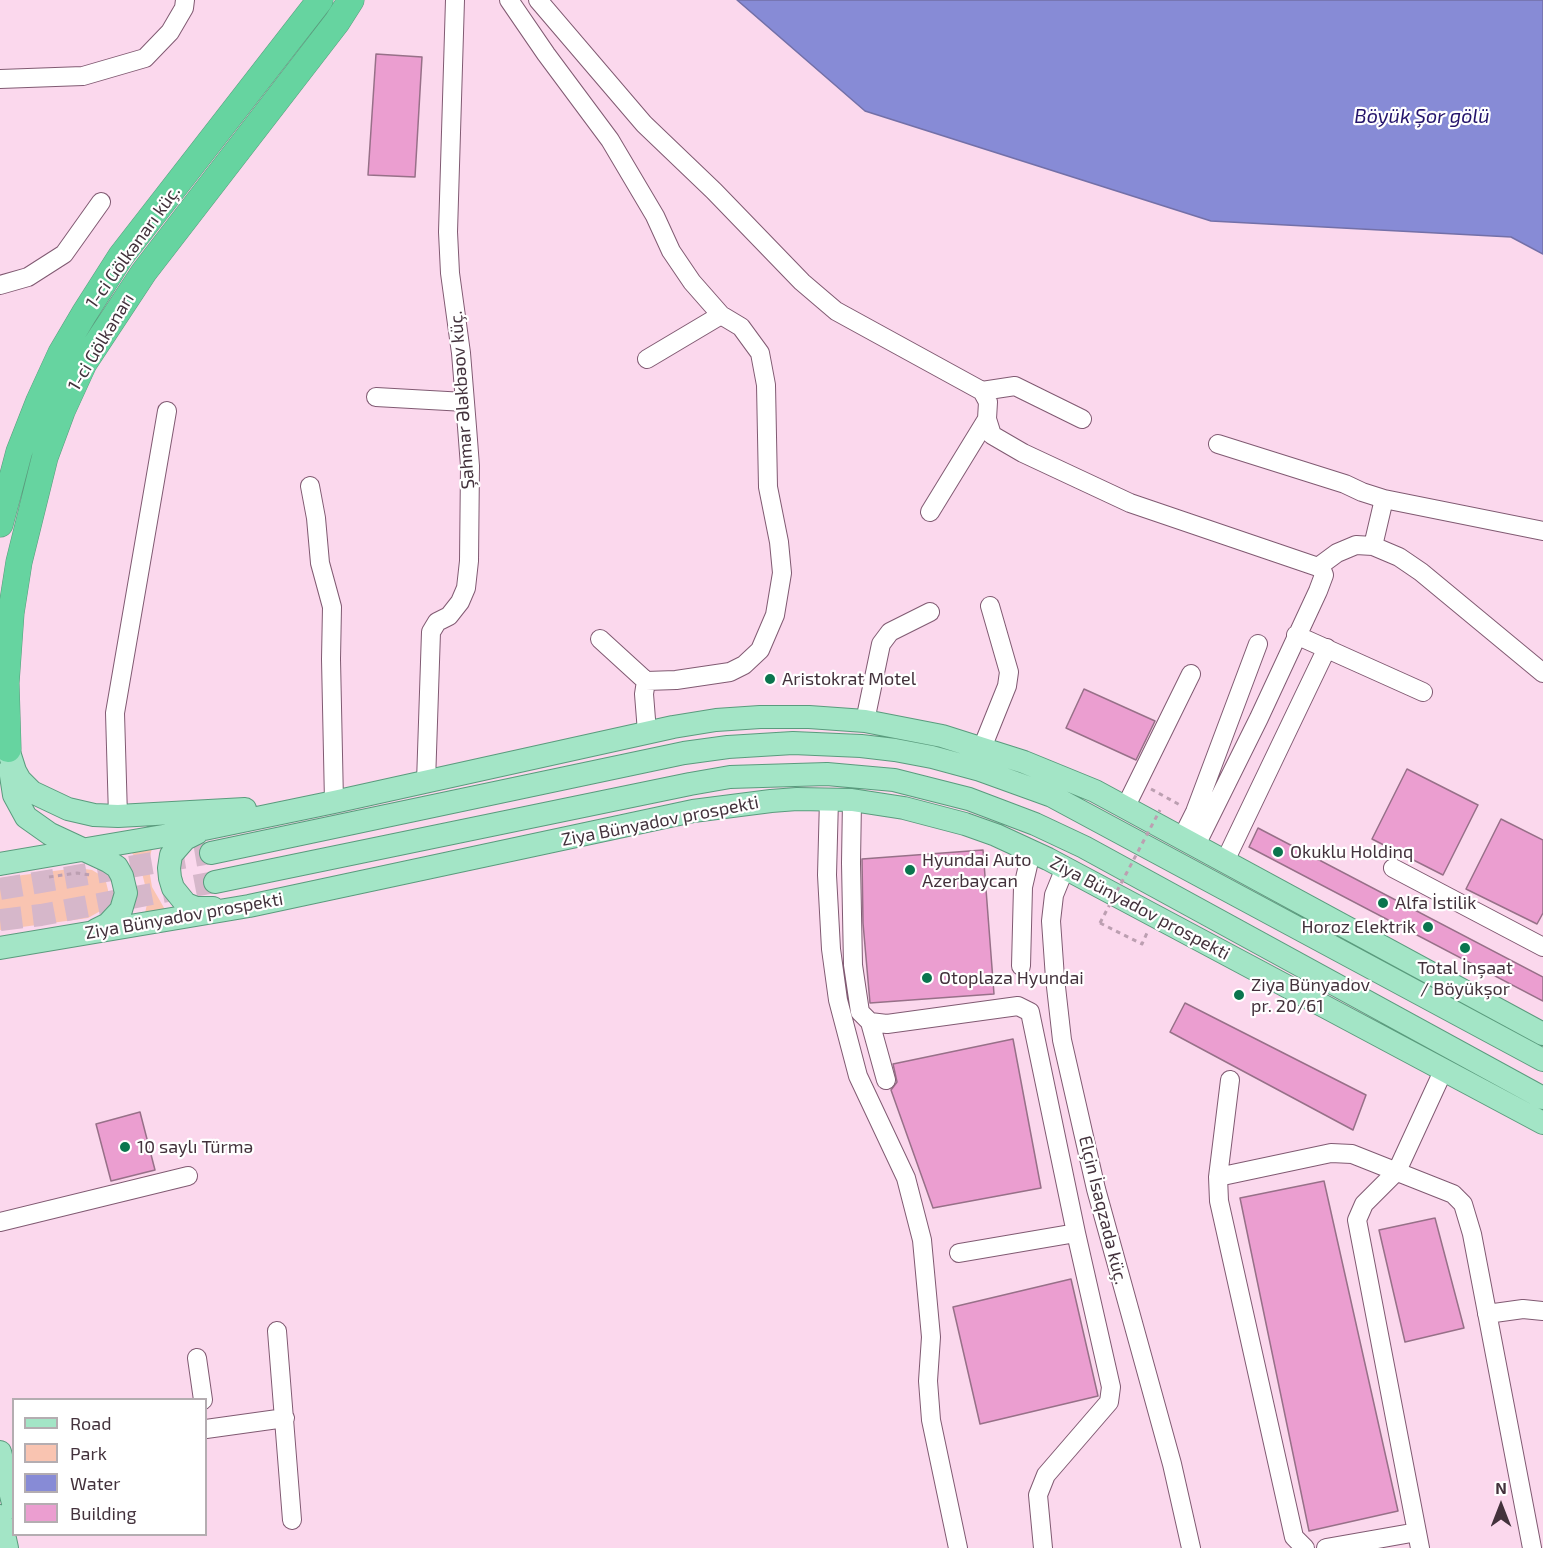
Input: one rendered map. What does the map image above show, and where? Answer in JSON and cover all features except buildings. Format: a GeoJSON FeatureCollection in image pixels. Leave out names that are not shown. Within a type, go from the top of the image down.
{"type":"FeatureCollection","features":[{"type":"Feature","properties":{"kind":"highway","name":"1-ci Gölkənarı küç."},"geometry":{"type":"LineString","coordinates":[[0,524],[19,452],[39,401],[61,353],[84,314],[121,256],[320,0]]}},
{"type":"Feature","properties":{"kind":"highway","name":"1-ci Gölkənarı"},"geometry":{"type":"LineString","coordinates":[[8,748],[6,683],[11,613],[19,562],[45,457],[62,411],[84,363],[144,272],[337,22],[351,0]]}},
{"type":"Feature","properties":{"kind":"main road"},"geometry":{"type":"LineString","coordinates":[[0,864],[204,829],[647,732],[716,720],[809,717],[865,721],[942,736],[982,748],[1024,762],[1095,791],[1543,1034]]}},
{"type":"Feature","properties":{"kind":"main road"},"geometry":{"type":"LineString","coordinates":[[211,853],[684,753],[760,744],[873,747],[1001,766],[1095,791]]}},
{"type":"Feature","properties":{"kind":"main road"},"geometry":{"type":"LineString","coordinates":[[8,748],[15,771],[32,792],[68,809],[94,815],[118,816],[334,802]]}},
{"type":"Feature","properties":{"kind":"main road"},"geometry":{"type":"LineString","coordinates":[[8,748],[14,795],[26,817],[50,834],[117,867],[124,882],[124,903],[121,910],[108,924],[68,937]]}},
{"type":"Feature","properties":{"kind":"main road"},"geometry":{"type":"LineString","coordinates":[[932,757],[980,770],[1052,796],[1543,1058]]}},
{"type":"Feature","properties":{"kind":"main road","name":"Ziya Bünyadov prospekti"},"geometry":{"type":"LineString","coordinates":[[215,882],[690,784],[761,775],[827,774],[894,780],[969,799],[1084,847],[1543,1098]]}},
{"type":"Feature","properties":{"kind":"main road"},"geometry":{"type":"LineString","coordinates":[[852,800],[900,803],[950,810],[1015,826],[1084,847]]}},
{"type":"Feature","properties":{"kind":"main road","name":"Ziya Bünyadov prospekti"},"geometry":{"type":"LineString","coordinates":[[6,949],[249,906],[693,811],[771,801],[852,800],[904,808],[965,824],[996,835],[1065,867],[1543,1123]]}},
{"type":"Feature","properties":{"kind":"main road"},"geometry":{"type":"LineString","coordinates":[[204,829],[185,839],[171,855],[169,867],[173,888],[186,904],[196,908],[249,906]]}},
{"type":"Feature","properties":{"kind":"main road"},"geometry":{"type":"LineString","coordinates":[[1394,953],[1543,1058]]}},
{"type":"Feature","properties":{"kind":"main road"},"geometry":{"type":"LineString","coordinates":[[1370,1004],[1543,1123]]}},
{"type":"Feature","properties":{"kind":"main road"},"geometry":{"type":"LineString","coordinates":[[5,1458],[12,1496]]}},
{"type":"Feature","properties":{"kind":"main road"},"geometry":{"type":"LineString","coordinates":[[6,1531],[24,1548]]}},
{"type":"Feature","properties":{"kind":"street"},"geometry":{"type":"LineString","coordinates":[[0,79],[83,75],[145,58],[170,32],[184,8],[185,0]]}},
{"type":"Feature","properties":{"kind":"street"},"geometry":{"type":"LineString","coordinates":[[538,0],[644,124],[714,191],[802,282],[836,311],[982,391],[988,402],[987,419],[992,435],[1023,453],[1130,503],[1322,570],[1324,575],[1318,591],[1259,718],[1189,841]]}},
{"type":"Feature","properties":{"kind":"street","name":"Şahmar Ələkbəov küç."},"geometry":{"type":"LineString","coordinates":[[426,782],[431,632],[437,622],[449,616],[460,602],[466,588],[469,561],[470,466],[461,353],[450,273],[448,232],[455,2]]}},
{"type":"Feature","properties":{"kind":"street"},"geometry":{"type":"LineString","coordinates":[[518,3],[546,54],[610,140],[655,216],[671,251],[692,282],[721,315],[741,327],[760,353],[766,386],[768,487],[779,542],[782,573],[776,615],[760,650],[744,665],[730,672],[676,680],[646,681],[600,639]]}},
{"type":"Feature","properties":{"kind":"street"},"geometry":{"type":"LineString","coordinates":[[0,287],[28,277],[64,254],[101,202]]}},
{"type":"Feature","properties":{"kind":"street"},"geometry":{"type":"LineString","coordinates":[[648,359],[721,315]]}},
{"type":"Feature","properties":{"kind":"street"},"geometry":{"type":"LineString","coordinates":[[982,391],[1015,386],[1082,419]]}},
{"type":"Feature","properties":{"kind":"street"},"geometry":{"type":"LineString","coordinates":[[376,397],[465,402]]}},
{"type":"Feature","properties":{"kind":"street"},"geometry":{"type":"LineString","coordinates":[[118,816],[115,713],[167,411]]}},
{"type":"Feature","properties":{"kind":"street"},"geometry":{"type":"LineString","coordinates":[[930,512],[987,419]]}},
{"type":"Feature","properties":{"kind":"street"},"geometry":{"type":"LineString","coordinates":[[1218,444],[1345,484],[1384,499],[1543,531]]}},
{"type":"Feature","properties":{"kind":"street"},"geometry":{"type":"LineString","coordinates":[[310,486],[322,573],[332,607],[334,802]]}},
{"type":"Feature","properties":{"kind":"street"},"geometry":{"type":"LineString","coordinates":[[1373,546],[1384,499]]}},
{"type":"Feature","properties":{"kind":"street"},"geometry":{"type":"LineString","coordinates":[[1318,567],[1337,553],[1356,545],[1373,546],[1399,557],[1421,572],[1543,673]]}},
{"type":"Feature","properties":{"kind":"street"},"geometry":{"type":"LineString","coordinates":[[982,748],[1007,686],[1009,672],[990,606]]}},
{"type":"Feature","properties":{"kind":"street"},"geometry":{"type":"LineString","coordinates":[[865,721],[881,644],[890,632],[930,612]]}},
{"type":"Feature","properties":{"kind":"street"},"geometry":{"type":"LineString","coordinates":[[1296,635],[1423,692]]}},
{"type":"Feature","properties":{"kind":"street"},"geometry":{"type":"LineString","coordinates":[[1189,841],[1198,803],[1258,644]]}},
{"type":"Feature","properties":{"kind":"street"},"geometry":{"type":"LineString","coordinates":[[1225,861],[1327,648]]}},
{"type":"Feature","properties":{"kind":"street"},"geometry":{"type":"LineString","coordinates":[[1125,808],[1191,674]]}},
{"type":"Feature","properties":{"kind":"street"},"geometry":{"type":"LineString","coordinates":[[646,681],[644,694],[647,732]]}},
{"type":"Feature","properties":{"kind":"street"},"geometry":{"type":"LineString","coordinates":[[829,800],[827,885],[831,949],[838,1000],[858,1076],[906,1178],[922,1240],[931,1337],[928,1381],[931,1420],[958,1548]]}},
{"type":"Feature","properties":{"kind":"street"},"geometry":{"type":"LineString","coordinates":[[852,800],[853,965],[860,1012],[870,1023],[886,1080]]}},
{"type":"Feature","properties":{"kind":"street"},"geometry":{"type":"LineString","coordinates":[[1021,966],[1023,887],[1029,861],[1035,853]]}},
{"type":"Feature","properties":{"kind":"street","name":"Elçin İsaqzadə küç."},"geometry":{"type":"LineString","coordinates":[[1065,867],[1054,895],[1051,921],[1062,1040],[1096,1190],[1172,1464],[1191,1548]]}},
{"type":"Feature","properties":{"kind":"street"},"geometry":{"type":"LineString","coordinates":[[1393,867],[1543,947]]}},
{"type":"Feature","properties":{"kind":"street"},"geometry":{"type":"LineString","coordinates":[[870,1023],[887,1024],[1018,1006],[1030,1012],[1111,1387],[1109,1402],[1046,1475],[1038,1495],[1043,1548]]}},
{"type":"Feature","properties":{"kind":"street"},"geometry":{"type":"LineString","coordinates":[[1326,1548],[1418,1540],[1357,1220],[1364,1204],[1397,1171],[1444,1069]]}},
{"type":"Feature","properties":{"kind":"street"},"geometry":{"type":"LineString","coordinates":[[1230,1080],[1218,1177],[1219,1201],[1293,1537],[1305,1548]]}},
{"type":"Feature","properties":{"kind":"street"},"geometry":{"type":"LineString","coordinates":[[1218,1177],[1331,1153],[1352,1154],[1453,1194],[1462,1204],[1472,1234],[1532,1548]]}},
{"type":"Feature","properties":{"kind":"street"},"geometry":{"type":"LineString","coordinates":[[0,1222],[188,1176]]}},
{"type":"Feature","properties":{"kind":"street"},"geometry":{"type":"LineString","coordinates":[[959,1253],[1076,1233]]}},
{"type":"Feature","properties":{"kind":"street"},"geometry":{"type":"LineString","coordinates":[[1487,1314],[1523,1309],[1543,1311]]}},
{"type":"Feature","properties":{"kind":"street"},"geometry":{"type":"LineString","coordinates":[[277,1330],[292,1520]]}},
{"type":"Feature","properties":{"kind":"street"},"geometry":{"type":"LineString","coordinates":[[197,1358],[203,1398]]}},
{"type":"Feature","properties":{"kind":"street"},"geometry":{"type":"LineString","coordinates":[[207,1426],[285,1419]]}},
{"type":"Feature","properties":{"kind":"path"},"geometry":{"type":"LineString","coordinates":[[1145,794],[1149,788],[1166,798]]}},
{"type":"Feature","properties":{"kind":"path"},"geometry":{"type":"LineString","coordinates":[[1142,944],[1100,923],[1160,810],[1151,805]]}},
{"type":"Feature","properties":{"kind":"path"},"geometry":{"type":"LineString","coordinates":[[44,878],[76,873],[99,877]]}},
{"type":"Feature","properties":{"kind":"green space"},"geometry":{"type":"Polygon","coordinates":[[[152,848],[150,875],[152,887],[167,913],[144,918],[147,904],[146,889],[139,861],[131,852],[152,848]]]}},
{"type":"Feature","properties":{"kind":"green space"},"geometry":{"type":"Polygon","coordinates":[[[77,868],[92,870],[102,876],[106,882],[109,894],[102,910],[88,918],[0,930],[0,878],[77,868]]]}},
{"type":"Feature","properties":{"kind":"water","name":"Böyük Şor gölü"},"geometry":{"type":"Polygon","coordinates":[[[737,0],[1543,0],[1543,254],[1511,237],[1211,221],[865,111],[737,0]]]}},
{"type":"Feature","properties":{"kind":"tunnel"},"geometry":{"type":"LineString","coordinates":[[0,889],[211,853]]}},
{"type":"Feature","properties":{"kind":"tunnel"},"geometry":{"type":"LineString","coordinates":[[0,920],[41,915],[215,882]]}},
{"type":"Feature","properties":{"kind":"place","name":"Aristokrat Motel"},"geometry":{"type":"Point","coordinates":[770,679]}},
{"type":"Feature","properties":{"kind":"place","name":"Okuklu Holdinq"},"geometry":{"type":"Point","coordinates":[1278,852]}},
{"type":"Feature","properties":{"kind":"place","name":"Hyundai Auto Azerbaycan"},"geometry":{"type":"Point","coordinates":[910,870]}},
{"type":"Feature","properties":{"kind":"place","name":"Alfa İstilik"},"geometry":{"type":"Point","coordinates":[1383,903]}},
{"type":"Feature","properties":{"kind":"place","name":"Horoz Elektrik"},"geometry":{"type":"Point","coordinates":[1428,927]}},
{"type":"Feature","properties":{"kind":"place","name":"Total İnşaat / Böyükşor"},"geometry":{"type":"Point","coordinates":[1465,948]}},
{"type":"Feature","properties":{"kind":"place","name":"Otoplaza Hyundai"},"geometry":{"type":"Point","coordinates":[927,978]}},
{"type":"Feature","properties":{"kind":"place","name":"Ziya Bünyadov pr. 20/61"},"geometry":{"type":"Point","coordinates":[1239,995]}},
{"type":"Feature","properties":{"kind":"place","name":"10 saylı Türmə"},"geometry":{"type":"Point","coordinates":[125,1147]}}]}
